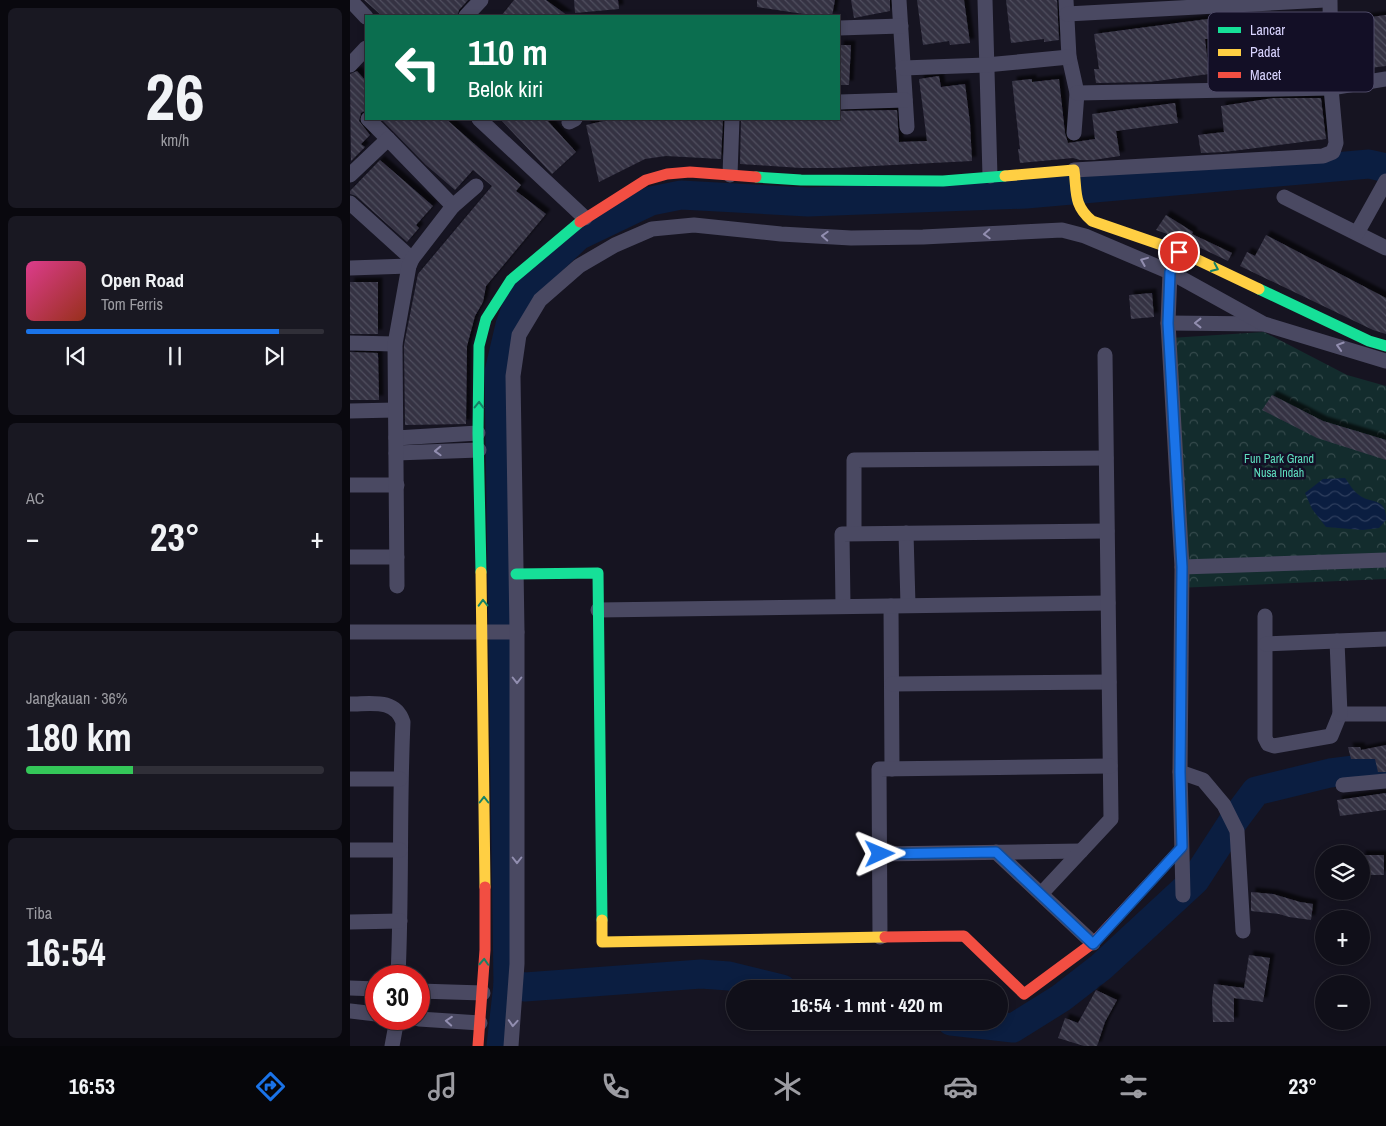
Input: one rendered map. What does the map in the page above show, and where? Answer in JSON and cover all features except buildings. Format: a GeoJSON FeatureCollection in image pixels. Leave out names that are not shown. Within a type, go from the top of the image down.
{"type":"FeatureCollection","features":[{"type":"Feature","properties":{"kind":"street"},"geometry":{"type":"LineString","coordinates":[[350,0],[365,16]]}},
{"type":"Feature","properties":{"kind":"street"},"geometry":{"type":"LineString","coordinates":[[467,15],[481,0]]}},
{"type":"Feature","properties":{"kind":"street"},"geometry":{"type":"LineString","coordinates":[[899,0],[906,126]]}},
{"type":"Feature","properties":{"kind":"street"},"geometry":{"type":"LineString","coordinates":[[985,0],[990,176]]}},
{"type":"Feature","properties":{"kind":"street"},"geometry":{"type":"LineString","coordinates":[[1074,133],[1077,93],[1069,57],[1066,7],[1325,0]]}},
{"type":"Feature","properties":{"kind":"street"},"geometry":{"type":"LineString","coordinates":[[840,28],[901,26]]}},
{"type":"Feature","properties":{"kind":"street"},"geometry":{"type":"LineString","coordinates":[[350,65],[365,49]]}},
{"type":"Feature","properties":{"kind":"street"},"geometry":{"type":"LineString","coordinates":[[903,68],[986,65],[1069,57]]}},
{"type":"Feature","properties":{"kind":"street"},"geometry":{"type":"LineString","coordinates":[[1077,93],[1208,90]]}},
{"type":"Feature","properties":{"kind":"street"},"geometry":{"type":"LineString","coordinates":[[478,1046],[485,950],[486,632],[478,433],[479,346],[486,318],[512,280],[585,218],[646,180],[668,174],[690,172],[801,180],[943,181],[990,176],[1075,173],[1323,156],[1333,152],[1336,143],[1331,92]]}},
{"type":"Feature","properties":{"kind":"street"},"geometry":{"type":"LineString","coordinates":[[840,102],[905,100]]}},
{"type":"Feature","properties":{"kind":"street"},"geometry":{"type":"LineString","coordinates":[[369,120],[452,206]]}},
{"type":"Feature","properties":{"kind":"street"},"geometry":{"type":"LineString","coordinates":[[479,120],[585,218]]}},
{"type":"Feature","properties":{"kind":"street"},"geometry":{"type":"LineString","coordinates":[[730,175],[732,120]]}},
{"type":"Feature","properties":{"kind":"street"},"geometry":{"type":"LineString","coordinates":[[350,175],[388,140]]}},
{"type":"Feature","properties":{"kind":"street"},"geometry":{"type":"LineString","coordinates":[[1075,173],[1077,205],[1083,215],[1092,221],[1179,252],[1370,341],[1386,346]]}},
{"type":"Feature","properties":{"kind":"street"},"geometry":{"type":"LineString","coordinates":[[1357,233],[1386,181]]}},
{"type":"Feature","properties":{"kind":"street"},"geometry":{"type":"LineString","coordinates":[[398,586],[395,410],[396,344],[410,262],[452,206],[476,186]]}},
{"type":"Feature","properties":{"kind":"street"},"geometry":{"type":"LineString","coordinates":[[1284,197],[1386,248]]}},
{"type":"Feature","properties":{"kind":"street"},"geometry":{"type":"LineString","coordinates":[[350,203],[410,262]]}},
{"type":"Feature","properties":{"kind":"street"},"geometry":{"type":"LineString","coordinates":[[1085,236],[1092,221]]}},
{"type":"Feature","properties":{"kind":"street"},"geometry":{"type":"LineString","coordinates":[[511,1046],[517,964],[513,632],[516,574],[513,376],[519,336],[540,300],[579,266],[615,245],[652,229],[694,225],[781,234],[851,238],[923,237],[1062,230],[1085,236],[1170,272],[1264,324],[1386,361]]}},
{"type":"Feature","properties":{"kind":"street"},"geometry":{"type":"LineString","coordinates":[[1179,252],[1170,272],[1168,323],[1182,567],[1180,772],[1183,895]]}},
{"type":"Feature","properties":{"kind":"street"},"geometry":{"type":"LineString","coordinates":[[350,268],[410,262]]}},
{"type":"Feature","properties":{"kind":"street"},"geometry":{"type":"LineString","coordinates":[[1168,323],[1264,324]]}},
{"type":"Feature","properties":{"kind":"street"},"geometry":{"type":"LineString","coordinates":[[350,343],[396,344]]}},
{"type":"Feature","properties":{"kind":"street"},"geometry":{"type":"LineString","coordinates":[[1041,894],[1111,820],[1105,356]]}},
{"type":"Feature","properties":{"kind":"street"},"geometry":{"type":"LineString","coordinates":[[350,411],[395,410]]}},
{"type":"Feature","properties":{"kind":"street"},"geometry":{"type":"LineString","coordinates":[[396,445],[478,433]]}},
{"type":"Feature","properties":{"kind":"street"},"geometry":{"type":"LineString","coordinates":[[396,445],[479,450]]}},
{"type":"Feature","properties":{"kind":"street"},"geometry":{"type":"LineString","coordinates":[[854,533],[854,460],[1106,458]]}},
{"type":"Feature","properties":{"kind":"street"},"geometry":{"type":"LineString","coordinates":[[350,485],[397,485]]}},
{"type":"Feature","properties":{"kind":"street"},"geometry":{"type":"LineString","coordinates":[[843,606],[842,534],[1107,531]]}},
{"type":"Feature","properties":{"kind":"street"},"geometry":{"type":"LineString","coordinates":[[906,533],[908,605]]}},
{"type":"Feature","properties":{"kind":"street"},"geometry":{"type":"LineString","coordinates":[[350,557],[397,557]]}},
{"type":"Feature","properties":{"kind":"street"},"geometry":{"type":"LineString","coordinates":[[1182,567],[1386,560]]}},
{"type":"Feature","properties":{"kind":"street"},"geometry":{"type":"LineString","coordinates":[[516,574],[598,573],[602,942],[964,936],[1024,994],[1093,944],[1182,847]]}},
{"type":"Feature","properties":{"kind":"street"},"geometry":{"type":"LineString","coordinates":[[598,610],[1108,603]]}},
{"type":"Feature","properties":{"kind":"street"},"geometry":{"type":"LineString","coordinates":[[891,606],[892,769]]}},
{"type":"Feature","properties":{"kind":"street"},"geometry":{"type":"LineString","coordinates":[[1265,616],[1265,738],[1268,744],[1274,746],[1331,736],[1340,714],[1338,641]]}},
{"type":"Feature","properties":{"kind":"street"},"geometry":{"type":"LineString","coordinates":[[350,632],[513,632]]}},
{"type":"Feature","properties":{"kind":"street"},"geometry":{"type":"LineString","coordinates":[[1266,644],[1386,639]]}},
{"type":"Feature","properties":{"kind":"street"},"geometry":{"type":"LineString","coordinates":[[892,684],[1109,682]]}},
{"type":"Feature","properties":{"kind":"street"},"geometry":{"type":"LineString","coordinates":[[350,704],[389,705],[400,714],[403,722],[400,779],[398,965]]}},
{"type":"Feature","properties":{"kind":"street"},"geometry":{"type":"LineString","coordinates":[[1340,714],[1386,714]]}},
{"type":"Feature","properties":{"kind":"street"},"geometry":{"type":"LineString","coordinates":[[880,937],[879,769],[1110,766]]}},
{"type":"Feature","properties":{"kind":"street"},"geometry":{"type":"LineString","coordinates":[[1180,772],[1204,780],[1224,805],[1237,831],[1243,932]]}},
{"type":"Feature","properties":{"kind":"street"},"geometry":{"type":"LineString","coordinates":[[350,779],[400,779]]}},
{"type":"Feature","properties":{"kind":"street"},"geometry":{"type":"LineString","coordinates":[[1343,785],[1386,781]]}},
{"type":"Feature","properties":{"kind":"street"},"geometry":{"type":"LineString","coordinates":[[350,850],[400,850]]}},
{"type":"Feature","properties":{"kind":"street"},"geometry":{"type":"LineString","coordinates":[[880,854],[1081,851]]}},
{"type":"Feature","properties":{"kind":"street"},"geometry":{"type":"LineString","coordinates":[[996,852],[1093,944]]}},
{"type":"Feature","properties":{"kind":"street"},"geometry":{"type":"LineString","coordinates":[[350,922],[400,921]]}},
{"type":"Feature","properties":{"kind":"street"},"geometry":{"type":"LineString","coordinates":[[350,988],[365,989]]}},
{"type":"Feature","properties":{"kind":"street"},"geometry":{"type":"LineString","coordinates":[[430,991],[482,993]]}},
{"type":"Feature","properties":{"kind":"street"},"geometry":{"type":"LineString","coordinates":[[350,1010],[365,1012]]}},
{"type":"Feature","properties":{"kind":"street"},"geometry":{"type":"LineString","coordinates":[[430,1019],[480,1023]]}},
{"type":"Feature","properties":{"kind":"street"},"geometry":{"type":"LineString","coordinates":[[392,1046],[396,1030]]}},
{"type":"Feature","properties":{"kind":"green space","name":"Fun Park Grand Nusa Indah"},"geometry":{"type":"Polygon","coordinates":[[[1264,332],[1347,375],[1386,386],[1386,579],[1176,588],[1170,338],[1264,332]]]}},
{"type":"Feature","properties":{"kind":"water"},"geometry":{"type":"Polygon","coordinates":[[[1345,478],[1359,495],[1384,507],[1386,520],[1379,528],[1363,530],[1326,527],[1312,509],[1305,493],[1323,479],[1345,478]]]}},
{"type":"Feature","properties":{"kind":"waterway"},"geometry":{"type":"LineString","coordinates":[[501,1046],[508,984],[499,372],[510,325],[524,287],[578,236],[651,201],[681,195],[808,202],[1026,194],[1369,164],[1386,168]]}},
{"type":"Feature","properties":{"kind":"waterway"},"geometry":{"type":"LineString","coordinates":[[1008,1027],[1013,1028],[1061,998],[1101,967],[1195,880],[1232,823],[1256,791],[1330,773],[1386,766]]}},
{"type":"Feature","properties":{"kind":"waterway"},"geometry":{"type":"LineString","coordinates":[[508,984],[525,987],[701,974],[729,976],[745,980]]}},
{"type":"Feature","properties":{"kind":"traffic: fast"},"geometry":{"type":"LineString","coordinates":[[756,177],[801,180],[943,181],[1005,176]]}},
{"type":"Feature","properties":{"kind":"traffic: fast"},"geometry":{"type":"LineString","coordinates":[[481,572],[478,433],[479,346],[486,319],[511,280],[580,222]]}},
{"type":"Feature","properties":{"kind":"traffic: fast"},"geometry":{"type":"LineString","coordinates":[[1259,289],[1369,341],[1386,346]]}},
{"type":"Feature","properties":{"kind":"traffic: fast"},"geometry":{"type":"LineString","coordinates":[[516,574],[598,573],[602,920]]}},
{"type":"Feature","properties":{"kind":"traffic: slow"},"geometry":{"type":"LineString","coordinates":[[1005,176],[1074,170],[1079,204],[1092,221],[1179,251],[1259,289]]}},
{"type":"Feature","properties":{"kind":"traffic: slow"},"geometry":{"type":"LineString","coordinates":[[481,572],[485,887]]}},
{"type":"Feature","properties":{"kind":"traffic: slow"},"geometry":{"type":"LineString","coordinates":[[602,920],[602,942],[885,937]]}},
{"type":"Feature","properties":{"kind":"traffic: jam"},"geometry":{"type":"LineString","coordinates":[[580,222],[646,180],[667,174],[690,172],[756,177]]}},
{"type":"Feature","properties":{"kind":"traffic: jam"},"geometry":{"type":"LineString","coordinates":[[885,937],[964,936],[1024,994],[1093,943],[1182,847]]}},
{"type":"Feature","properties":{"kind":"traffic: jam"},"geometry":{"type":"LineString","coordinates":[[478,1046],[485,950],[485,887]]}},
{"type":"Feature","properties":{"kind":"route"},"geometry":{"type":"LineString","coordinates":[[880,854],[996,852],[1093,944],[1182,847],[1180,772],[1182,567],[1168,323],[1170,272],[1179,252]]}}]}
